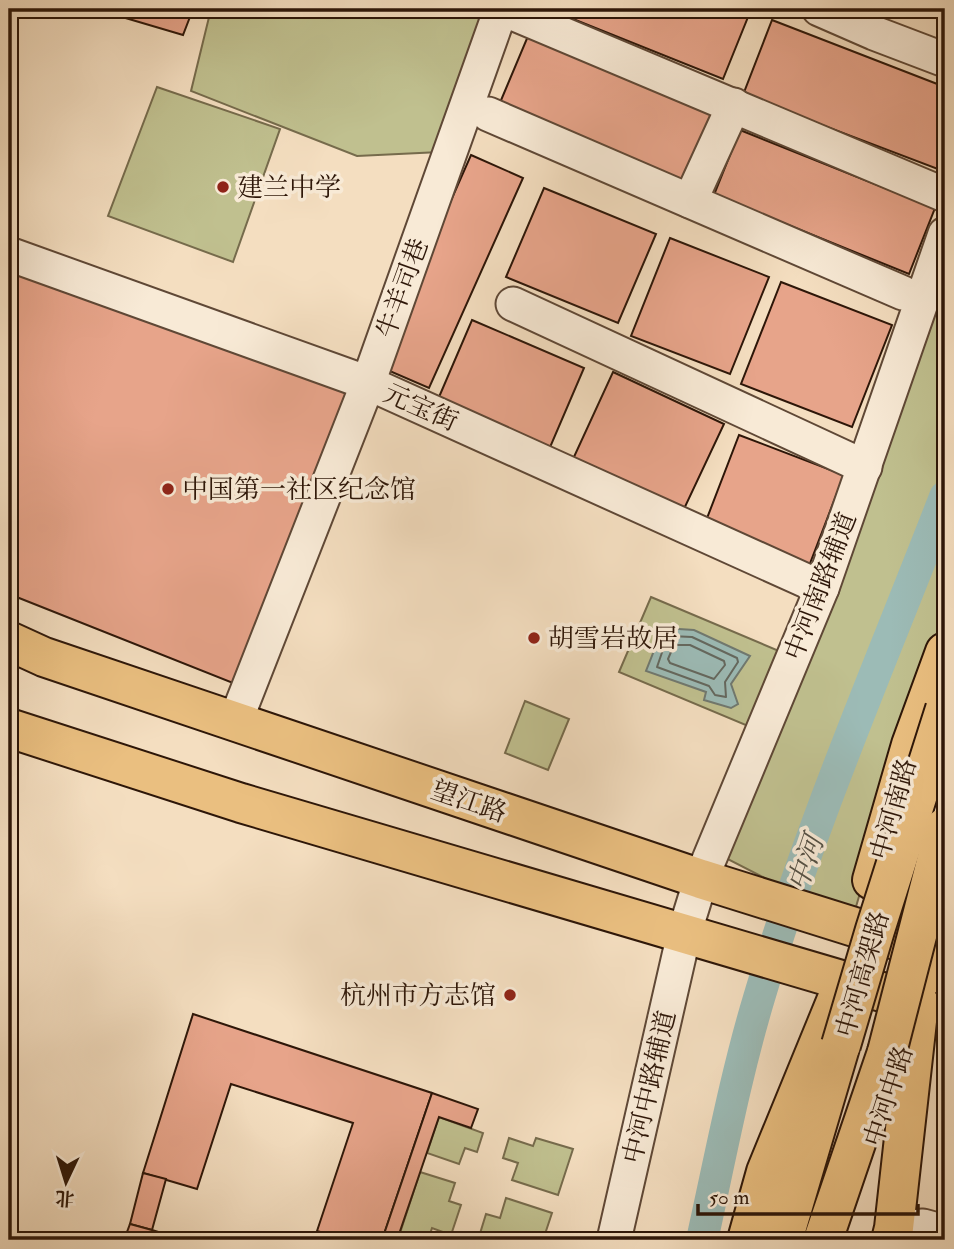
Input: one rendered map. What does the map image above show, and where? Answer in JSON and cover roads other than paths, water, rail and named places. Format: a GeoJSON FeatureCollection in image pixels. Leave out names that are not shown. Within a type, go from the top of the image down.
{"type":"FeatureCollection","features":[{"type":"Feature","properties":{"kind":"main road","name":"望江路"},"geometry":{"type":"LineString","coordinates":[[9,641],[44,657],[701,879],[939,950]]}},
{"type":"Feature","properties":{"kind":"main road","name":"中河南路"},"geometry":{"type":"LineString","coordinates":[[858,928],[911,745],[945,652]]}},
{"type":"Feature","properties":{"kind":"main road","name":"中河高架路"},"geometry":{"type":"LineString","coordinates":[[783,1240],[874,930],[945,709]]}},
{"type":"Feature","properties":{"kind":"main road"},"geometry":{"type":"LineString","coordinates":[[9,729],[241,803],[919,1003],[892,1234]]}},
{"type":"Feature","properties":{"kind":"main road","name":"中河高架路"},"geometry":{"type":"LineString","coordinates":[[823,1240],[887,1052],[945,827]]}},
{"type":"Feature","properties":{"kind":"main road"},"geometry":{"type":"LineString","coordinates":[[939,950],[945,907]]}},
{"type":"Feature","properties":{"kind":"main road"},"geometry":{"type":"LineString","coordinates":[[768,1240],[858,928]]}},
{"type":"Feature","properties":{"kind":"main road","name":"中河中路"},"geometry":{"type":"LineString","coordinates":[[841,1240],[939,950]]}},
{"type":"Feature","properties":{"kind":"main road"},"geometry":{"type":"LineString","coordinates":[[747,1240],[765,1172],[844,982]]}},
{"type":"Feature","properties":{"kind":"street","name":"牛羊司巷"},"geometry":{"type":"LineString","coordinates":[[235,722],[368,383],[502,9],[945,195]]}},
{"type":"Feature","properties":{"kind":"street"},"geometry":{"type":"LineString","coordinates":[[819,9],[879,21],[945,60]]}},
{"type":"Feature","properties":{"kind":"street"},"geometry":{"type":"LineString","coordinates":[[690,201],[734,106]]}},
{"type":"Feature","properties":{"kind":"street"},"geometry":{"type":"LineString","coordinates":[[488,114],[903,293]]}},
{"type":"Feature","properties":{"kind":"street","name":"中河南路辅道"},"geometry":{"type":"LineString","coordinates":[[684,934],[701,879],[822,588],[945,234]]}},
{"type":"Feature","properties":{"kind":"street","name":"元宝街"},"geometry":{"type":"LineString","coordinates":[[9,254],[368,383],[822,588]]}},
{"type":"Feature","properties":{"kind":"street"},"geometry":{"type":"LineString","coordinates":[[513,304],[865,467]]}},
{"type":"Feature","properties":{"kind":"street","name":"中河中路辅道"},"geometry":{"type":"LineString","coordinates":[[614,1240],[684,934]]}},
{"type":"Feature","properties":{"kind":"street"},"geometry":{"type":"LineString","coordinates":[[892,1234],[923,1226],[945,1232]]}},
{"type":"Feature","properties":{"kind":"water"},"geometry":{"type":"Polygon","coordinates":[[[663,628],[694,630],[750,656],[731,684],[738,704],[731,708],[704,700],[706,692],[646,671],[663,628]]]}},
{"type":"Feature","properties":{"kind":"waterway","name":"中河"},"geometry":{"type":"LineString","coordinates":[[702,1240],[742,1058],[779,934],[823,808],[945,497]]}},
{"type":"Feature","properties":{"kind":"place","name":"建兰中学"},"geometry":{"type":"Point","coordinates":[223,187]}},
{"type":"Feature","properties":{"kind":"place","name":"中国第一社区纪念馆"},"geometry":{"type":"Point","coordinates":[168,489]}},
{"type":"Feature","properties":{"kind":"place","name":"胡雪岩故居"},"geometry":{"type":"Point","coordinates":[534,638]}},
{"type":"Feature","properties":{"kind":"place","name":"杭州市方志馆"},"geometry":{"type":"Point","coordinates":[510,995]}}]}
